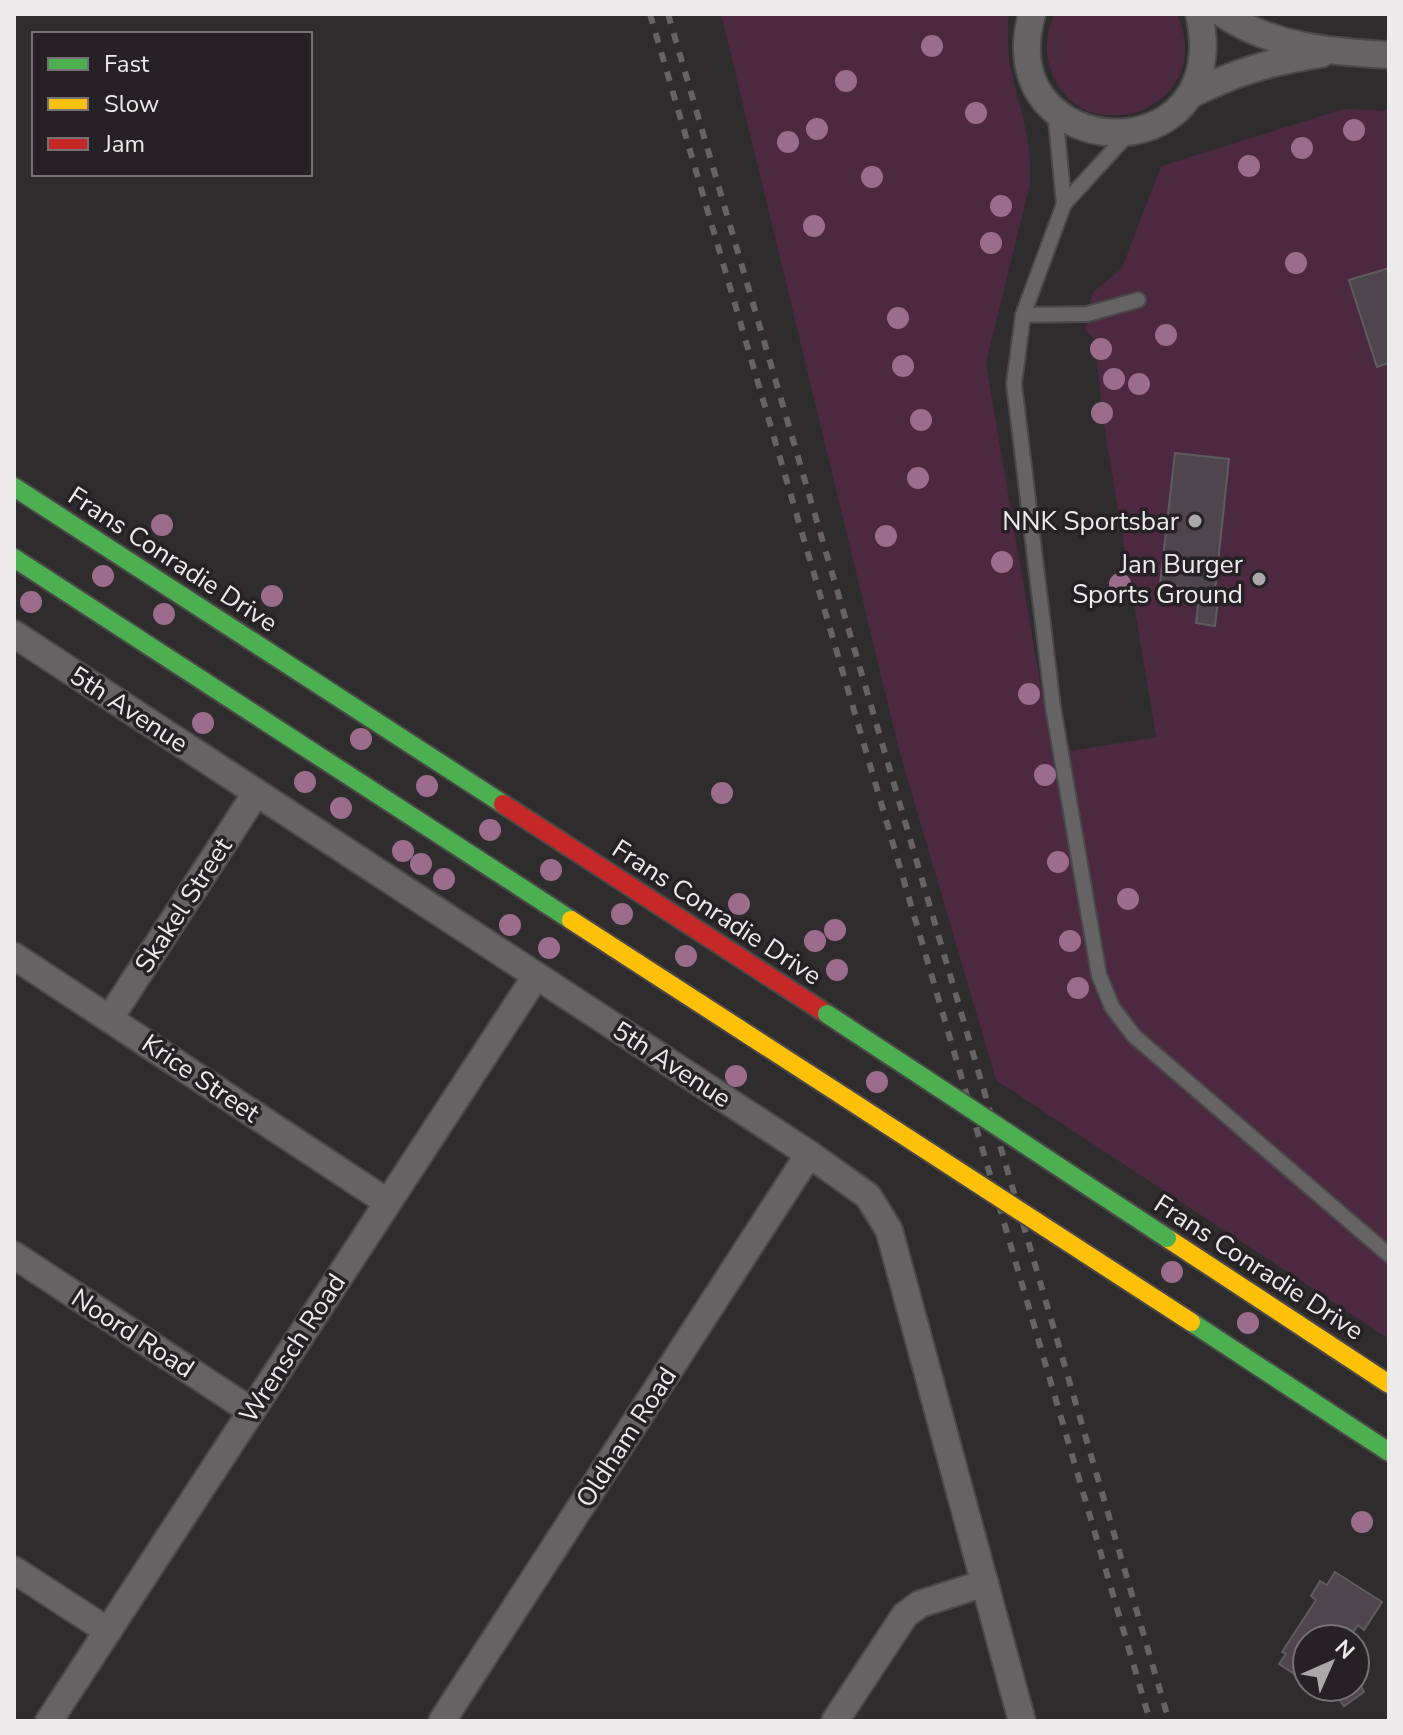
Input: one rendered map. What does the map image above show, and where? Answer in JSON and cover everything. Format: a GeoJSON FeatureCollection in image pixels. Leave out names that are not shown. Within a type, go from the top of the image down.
{"type":"FeatureCollection","features":[{"type":"Feature","properties":{"kind":"main road","name":"Frans Conradie Drive"},"geometry":{"type":"LineString","coordinates":[[14,487],[827,1014],[1389,1384]]}},
{"type":"Feature","properties":{"kind":"main road"},"geometry":{"type":"LineString","coordinates":[[14,558],[1389,1452]]}},
{"type":"Feature","properties":{"kind":"street"},"geometry":{"type":"LineString","coordinates":[[1032,14],[1026,33],[1027,62],[1037,89],[1055,111],[1089,130],[1128,134],[1152,127],[1173,114],[1190,95],[1202,69],[1205,40],[1199,14]]}},
{"type":"Feature","properties":{"kind":"street"},"geometry":{"type":"LineString","coordinates":[[1223,14],[1255,34],[1332,52],[1389,55]]}},
{"type":"Feature","properties":{"kind":"street"},"geometry":{"type":"LineString","coordinates":[[1190,95],[1234,73],[1272,62],[1332,52]]}},
{"type":"Feature","properties":{"kind":"street","name":"5th Avenue"},"geometry":{"type":"LineString","coordinates":[[14,634],[809,1154],[868,1196],[889,1230],[1022,1721]]}},
{"type":"Feature","properties":{"kind":"street","name":"Skakel Street"},"geometry":{"type":"LineString","coordinates":[[110,1018],[256,793]]}},
{"type":"Feature","properties":{"kind":"street","name":"Krice Street"},"geometry":{"type":"LineString","coordinates":[[14,956],[387,1202]]}},
{"type":"Feature","properties":{"kind":"street","name":"Wrensch Road"},"geometry":{"type":"LineString","coordinates":[[49,1721],[536,976]]}},
{"type":"Feature","properties":{"kind":"street","name":"Oldham Road"},"geometry":{"type":"LineString","coordinates":[[442,1721],[809,1154]]}},
{"type":"Feature","properties":{"kind":"street","name":"Noord Road"},"geometry":{"type":"LineString","coordinates":[[14,1255],[251,1411]]}},
{"type":"Feature","properties":{"kind":"street"},"geometry":{"type":"LineString","coordinates":[[14,1570],[108,1631]]}},
{"type":"Feature","properties":{"kind":"street"},"geometry":{"type":"LineString","coordinates":[[835,1721],[905,1615],[920,1604],[985,1583]]}},
{"type":"Feature","properties":{"kind":"lane"},"geometry":{"type":"LineString","coordinates":[[1055,111],[1064,204]]}},
{"type":"Feature","properties":{"kind":"lane"},"geometry":{"type":"LineString","coordinates":[[1128,134],[1064,204],[1023,315],[1014,384],[1053,707],[1099,975],[1112,1007],[1146,1048],[1389,1255]]}},
{"type":"Feature","properties":{"kind":"lane"},"geometry":{"type":"LineString","coordinates":[[1023,315],[1087,314],[1138,300]]}},
{"type":"Feature","properties":{"kind":"shaded area"},"geometry":{"type":"Polygon","coordinates":[[[721,14],[1008,14],[1010,64],[1028,139],[1030,184],[986,363],[1052,754],[1156,737],[1103,420],[1095,340],[1085,330],[1092,293],[1122,268],[1161,166],[1344,109],[1389,111],[1389,1339],[996,1080],[899,750],[721,14]]]}},
{"type":"Feature","properties":{"kind":"shaded area"},"geometry":{"type":"Polygon","coordinates":[[[1055,14],[1177,14],[1185,47],[1180,75],[1164,96],[1141,110],[1115,116],[1089,111],[1066,96],[1050,68],[1047,41],[1055,14]]]}},
{"type":"Feature","properties":{"kind":"building"},"geometry":{"type":"Polygon","coordinates":[[[1389,268],[1389,363],[1377,367],[1349,280],[1389,268]]]}},
{"type":"Feature","properties":{"kind":"building","name":"NNK Sportsbar"},"geometry":{"type":"Polygon","coordinates":[[[1175,453],[1229,459],[1215,591],[1219,591],[1215,626],[1196,623],[1200,589],[1160,584],[1175,453]]]}},
{"type":"Feature","properties":{"kind":"building"},"geometry":{"type":"Polygon","coordinates":[[[1335,1572],[1382,1602],[1368,1623],[1301,1623],[1316,1600],[1311,1596],[1320,1581],[1327,1585],[1335,1572]]]}},
{"type":"Feature","properties":{"kind":"building"},"geometry":{"type":"Polygon","coordinates":[[[1291,1638],[1291,1672],[1279,1664],[1286,1654],[1282,1652],[1291,1638]]]}},
{"type":"Feature","properties":{"kind":"railway"},"geometry":{"type":"LineString","coordinates":[[650,14],[1150,1721]]}},
{"type":"Feature","properties":{"kind":"railway"},"geometry":{"type":"LineString","coordinates":[[668,14],[1169,1721]]}},
{"type":"Feature","properties":{"kind":"traffic: fast"},"geometry":{"type":"LineString","coordinates":[[14,487],[503,804]]}},
{"type":"Feature","properties":{"kind":"traffic: fast"},"geometry":{"type":"LineString","coordinates":[[14,558],[571,920]]}},
{"type":"Feature","properties":{"kind":"traffic: fast"},"geometry":{"type":"LineString","coordinates":[[827,1014],[1167,1238]]}},
{"type":"Feature","properties":{"kind":"traffic: fast"},"geometry":{"type":"LineString","coordinates":[[1191,1322],[1389,1452]]}},
{"type":"Feature","properties":{"kind":"traffic: slow"},"geometry":{"type":"LineString","coordinates":[[571,920],[846,1098]]}},
{"type":"Feature","properties":{"kind":"traffic: slow"},"geometry":{"type":"LineString","coordinates":[[846,1098],[1191,1322]]}},
{"type":"Feature","properties":{"kind":"traffic: slow"},"geometry":{"type":"LineString","coordinates":[[1167,1238],[1389,1384]]}},
{"type":"Feature","properties":{"kind":"traffic: jam"},"geometry":{"type":"LineString","coordinates":[[503,804],[827,1014]]}},
{"type":"Feature","properties":{"kind":"place","name":"NNK Sportsbar"},"geometry":{"type":"Point","coordinates":[1195,521]}},
{"type":"Feature","properties":{"kind":"place","name":"Jan Burger Sports Ground"},"geometry":{"type":"Point","coordinates":[1259,579]}}]}
